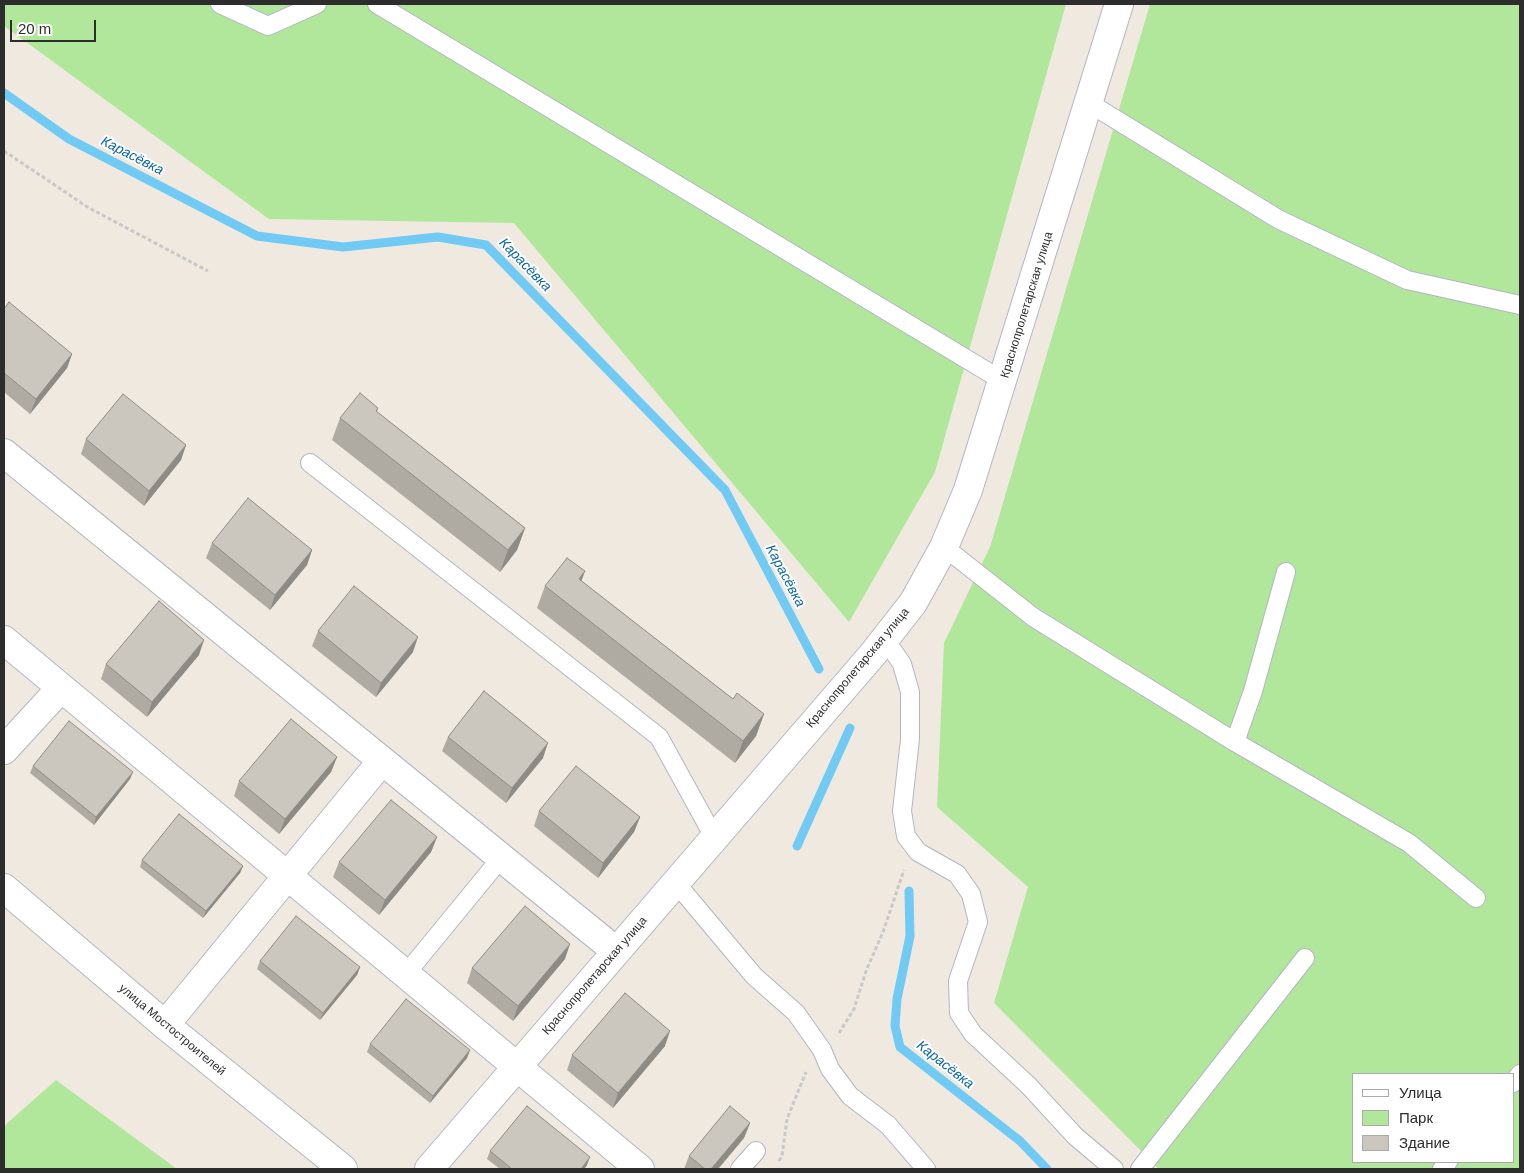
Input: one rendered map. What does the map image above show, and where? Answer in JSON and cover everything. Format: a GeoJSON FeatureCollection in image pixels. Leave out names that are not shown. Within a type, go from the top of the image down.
{"type":"FeatureCollection","features":[{"type":"Feature","properties":{"kind":"street","name":"Краснопролетарская улица"},"geometry":{"type":"LineString","coordinates":[[429,1169],[885,639],[913,602],[944,547],[968,490],[1119,4]]}},
{"type":"Feature","properties":{"kind":"street"},"geometry":{"type":"LineString","coordinates":[[4,453],[381,762],[616,951]]}},
{"type":"Feature","properties":{"kind":"street"},"geometry":{"type":"LineString","coordinates":[[4,640],[60,689],[640,1169]]}},
{"type":"Feature","properties":{"kind":"street"},"geometry":{"type":"LineString","coordinates":[[4,750],[60,689]]}},
{"type":"Feature","properties":{"kind":"street"},"geometry":{"type":"LineString","coordinates":[[165,1025],[381,762]]}},
{"type":"Feature","properties":{"kind":"street","name":"улица Мостостроителей"},"geometry":{"type":"LineString","coordinates":[[4,888],[165,1025],[344,1169]]}},
{"type":"Feature","properties":{"kind":"lane"},"geometry":{"type":"LineString","coordinates":[[220,4],[268,26],[316,4]]}},
{"type":"Feature","properties":{"kind":"lane"},"geometry":{"type":"LineString","coordinates":[[377,4],[1003,381]]}},
{"type":"Feature","properties":{"kind":"lane"},"geometry":{"type":"LineString","coordinates":[[1089,103],[1278,219],[1407,280],[1520,305]]}},
{"type":"Feature","properties":{"kind":"lane"},"geometry":{"type":"LineString","coordinates":[[310,463],[659,737],[714,837]]}},
{"type":"Feature","properties":{"kind":"lane"},"geometry":{"type":"LineString","coordinates":[[944,547],[1032,617],[1235,742],[1409,842],[1476,898]]}},
{"type":"Feature","properties":{"kind":"lane"},"geometry":{"type":"LineString","coordinates":[[1235,742],[1253,691],[1286,572]]}},
{"type":"Feature","properties":{"kind":"lane"},"geometry":{"type":"LineString","coordinates":[[885,639],[902,664],[910,692],[910,738],[902,810],[906,836],[918,852],[958,874],[971,894],[978,922],[958,981],[959,1013],[973,1034],[1029,1086],[1075,1136],[1114,1169]]}},
{"type":"Feature","properties":{"kind":"lane"},"geometry":{"type":"LineString","coordinates":[[405,975],[501,858]]}},
{"type":"Feature","properties":{"kind":"lane"},"geometry":{"type":"LineString","coordinates":[[676,883],[754,976],[796,1013],[822,1050],[830,1069],[850,1096],[888,1125],[926,1169]]}},
{"type":"Feature","properties":{"kind":"lane"},"geometry":{"type":"LineString","coordinates":[[1140,1169],[1305,958]]}},
{"type":"Feature","properties":{"kind":"lane"},"geometry":{"type":"LineString","coordinates":[[740,1169],[756,1151]]}},
{"type":"Feature","properties":{"kind":"path"},"geometry":{"type":"LineString","coordinates":[[4,151],[89,208],[208,271]]}},
{"type":"Feature","properties":{"kind":"path"},"geometry":{"type":"LineString","coordinates":[[778,1162],[782,1156],[787,1119],[804,1073],[822,1050],[838,1034],[854,1009],[866,971],[883,932],[902,873],[918,852]]}},
{"type":"Feature","properties":{"kind":"green space"},"geometry":{"type":"Polygon","coordinates":[[[4,4],[1066,4],[935,472],[849,622],[514,223],[269,219],[4,26],[4,4]]]}},
{"type":"Feature","properties":{"kind":"green space"},"geometry":{"type":"Polygon","coordinates":[[[1150,4],[1520,4],[1520,1169],[1159,1169],[994,1003],[1028,887],[937,807],[944,643],[990,547],[1150,4]]]}},
{"type":"Feature","properties":{"kind":"green space"},"geometry":{"type":"Polygon","coordinates":[[[56,1080],[177,1169],[4,1169],[4,1126],[56,1080]]]}},
{"type":"Feature","properties":{"kind":"building"},"geometry":{"type":"Polygon","coordinates":[[[9,302],[72,354],[36,399],[4,373],[4,309],[9,302]]]}},
{"type":"Feature","properties":{"kind":"building"},"geometry":{"type":"Polygon","coordinates":[[[360,393],[378,408],[376,411],[525,528],[508,550],[340,418],[360,393]]]}},
{"type":"Feature","properties":{"kind":"building"},"geometry":{"type":"Polygon","coordinates":[[[123,394],[186,445],[149,491],[86,439],[123,394]]]}},
{"type":"Feature","properties":{"kind":"building"},"geometry":{"type":"Polygon","coordinates":[[[248,498],[312,550],[275,595],[212,543],[248,498]]]}},
{"type":"Feature","properties":{"kind":"building"},"geometry":{"type":"Polygon","coordinates":[[[567,558],[585,571],[579,579],[733,699],[737,693],[764,714],[743,741],[545,586],[567,558]]]}},
{"type":"Feature","properties":{"kind":"building"},"geometry":{"type":"Polygon","coordinates":[[[354,586],[418,637],[381,683],[318,631],[354,586]]]}},
{"type":"Feature","properties":{"kind":"building"},"geometry":{"type":"Polygon","coordinates":[[[159,601],[204,640],[152,702],[106,664],[159,601]]]}},
{"type":"Feature","properties":{"kind":"building"},"geometry":{"type":"Polygon","coordinates":[[[484,691],[548,743],[512,788],[448,737],[484,691]]]}},
{"type":"Feature","properties":{"kind":"building"},"geometry":{"type":"Polygon","coordinates":[[[291,719],[337,757],[285,819],[239,781],[291,719]]]}},
{"type":"Feature","properties":{"kind":"building"},"geometry":{"type":"Polygon","coordinates":[[[69,721],[133,772],[96,817],[33,766],[69,721]]]}},
{"type":"Feature","properties":{"kind":"building"},"geometry":{"type":"Polygon","coordinates":[[[576,766],[640,817],[603,863],[539,811],[576,766]]]}},
{"type":"Feature","properties":{"kind":"building"},"geometry":{"type":"Polygon","coordinates":[[[391,800],[437,837],[385,900],[339,862],[391,800]]]}},
{"type":"Feature","properties":{"kind":"building"},"geometry":{"type":"Polygon","coordinates":[[[179,814],[243,866],[206,911],[142,860],[179,814]]]}},
{"type":"Feature","properties":{"kind":"building"},"geometry":{"type":"Polygon","coordinates":[[[525,906],[570,944],[518,1006],[472,968],[525,906]]]}},
{"type":"Feature","properties":{"kind":"building"},"geometry":{"type":"Polygon","coordinates":[[[296,916],[360,967],[323,1013],[260,961],[296,916]]]}},
{"type":"Feature","properties":{"kind":"building"},"geometry":{"type":"Polygon","coordinates":[[[625,993],[670,1031],[618,1093],[572,1055],[625,993]]]}},
{"type":"Feature","properties":{"kind":"building"},"geometry":{"type":"Polygon","coordinates":[[[406,999],[470,1050],[433,1096],[370,1044],[406,999]]]}},
{"type":"Feature","properties":{"kind":"building"},"geometry":{"type":"Polygon","coordinates":[[[527,1106],[590,1157],[581,1169],[512,1169],[490,1151],[527,1106]]]}},
{"type":"Feature","properties":{"kind":"building"},"geometry":{"type":"Polygon","coordinates":[[[730,1106],[750,1123],[711,1169],[705,1169],[689,1156],[730,1106]]]}},
{"type":"Feature","properties":{"kind":"waterway","name":"Карасёвка"},"geometry":{"type":"LineString","coordinates":[[4,93],[69,139],[257,236],[343,247],[438,237],[486,245],[725,490],[819,669]]}},
{"type":"Feature","properties":{"kind":"waterway","name":"Карасёвка"},"geometry":{"type":"LineString","coordinates":[[797,846],[850,728]]}},
{"type":"Feature","properties":{"kind":"waterway","name":"Карасёвка"},"geometry":{"type":"LineString","coordinates":[[909,891],[910,936],[897,999],[895,1026],[900,1047],[1020,1141],[1047,1169]]}}]}
